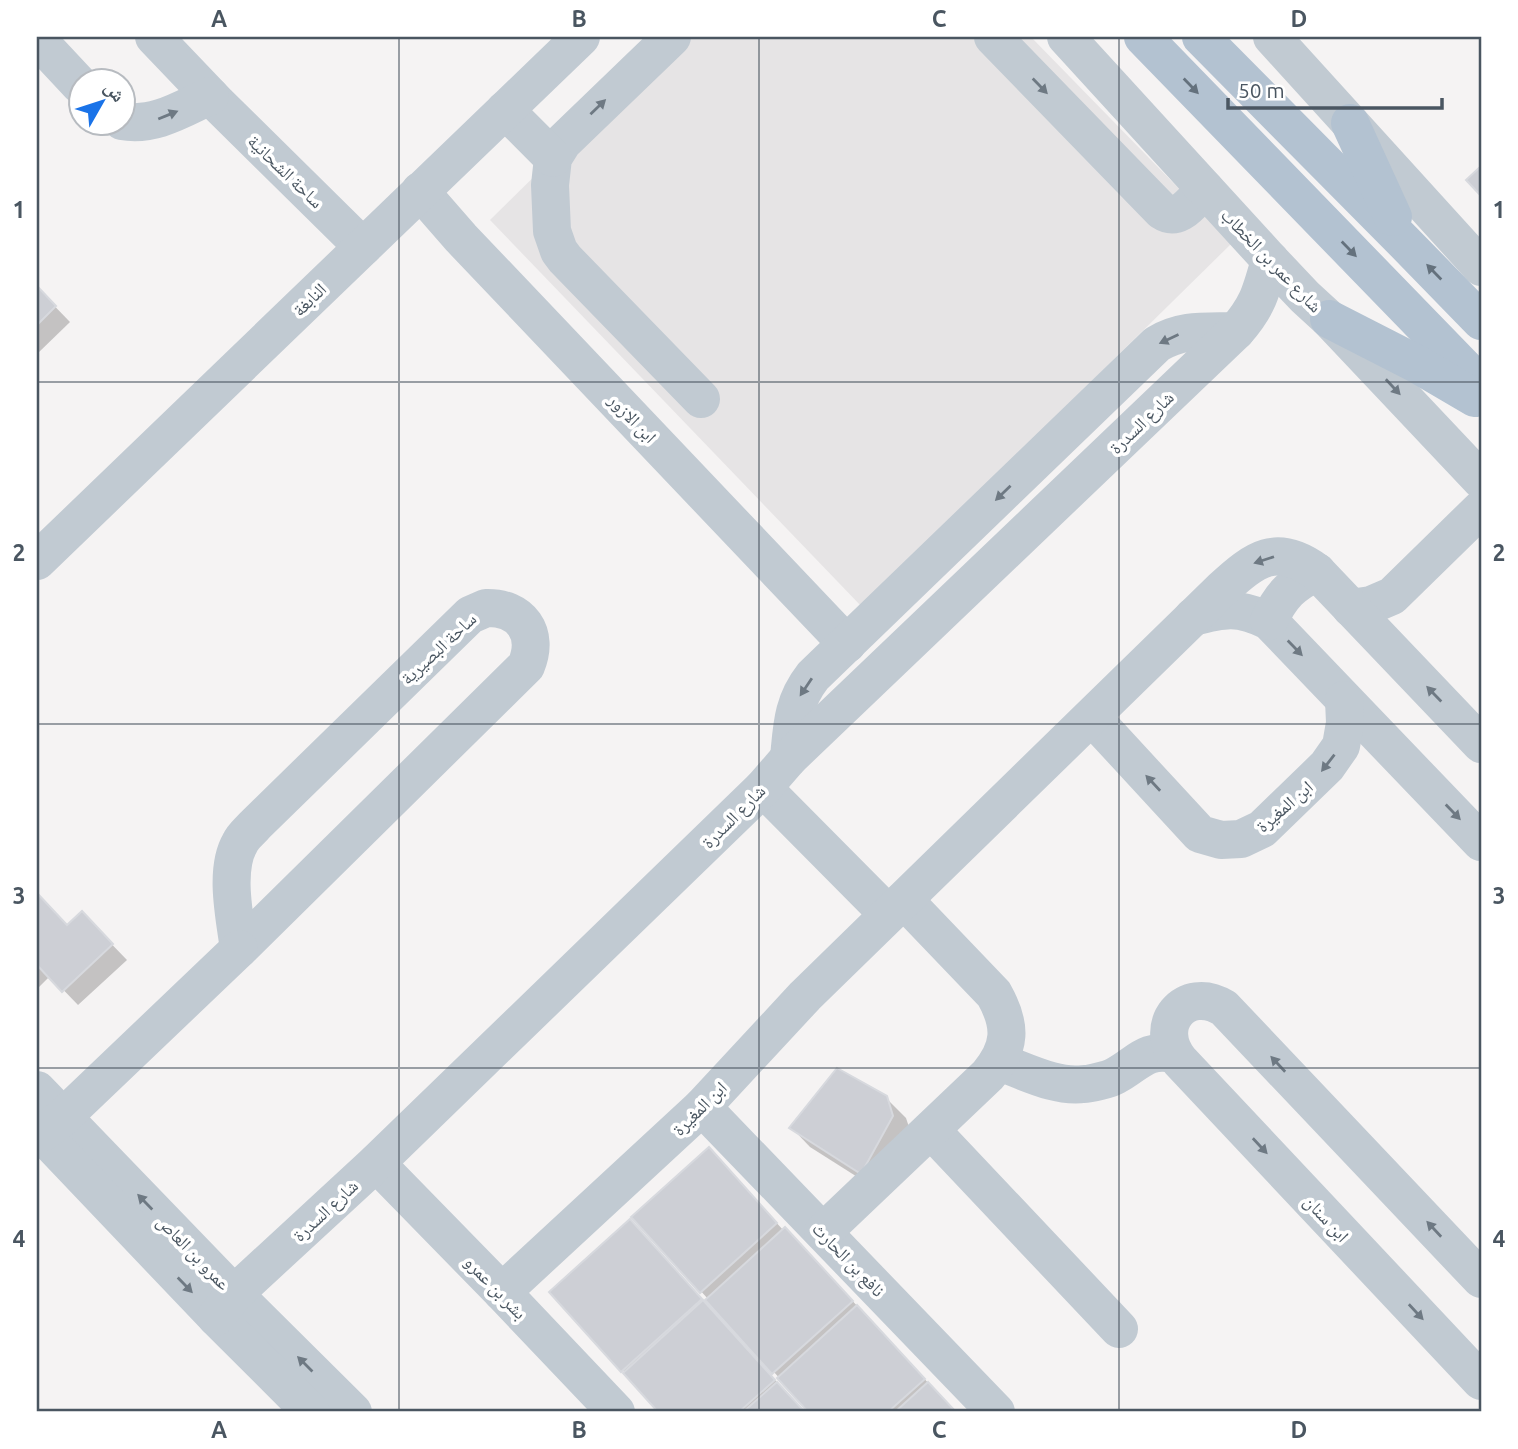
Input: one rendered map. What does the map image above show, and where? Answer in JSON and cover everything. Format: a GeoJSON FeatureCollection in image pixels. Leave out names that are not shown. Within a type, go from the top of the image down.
{"type":"FeatureCollection","features":[{"type":"Feature","properties":{"kind":"main road"},"geometry":{"type":"LineString","coordinates":[[1143,37],[1481,384]]}},
{"type":"Feature","properties":{"kind":"main road"},"geometry":{"type":"LineString","coordinates":[[1201,37],[1481,321]]}},
{"type":"Feature","properties":{"kind":"main road"},"geometry":{"type":"LineString","coordinates":[[1350,123],[1404,242]]}},
{"type":"Feature","properties":{"kind":"main road"},"geometry":{"type":"LineString","coordinates":[[1317,308],[1481,402]]}},
{"type":"Feature","properties":{"kind":"street","name":"ساحة الشحانية"},"geometry":{"type":"LineString","coordinates":[[154,37],[363,247]]}},
{"type":"Feature","properties":{"kind":"street","name":"النابغة"},"geometry":{"type":"LineString","coordinates":[[37,561],[581,37]]}},
{"type":"Feature","properties":{"kind":"street"},"geometry":{"type":"LineString","coordinates":[[672,37],[563,142],[553,158],[550,185],[551,221],[555,242],[565,259],[701,398]]}},
{"type":"Feature","properties":{"kind":"street"},"geometry":{"type":"LineString","coordinates":[[993,37],[1167,215],[1183,211],[1205,188]]}},
{"type":"Feature","properties":{"kind":"street","name":"شارع عمر بن الخطاب"},"geometry":{"type":"LineString","coordinates":[[1066,37],[1270,260],[1481,480]]}},
{"type":"Feature","properties":{"kind":"street"},"geometry":{"type":"LineString","coordinates":[[37,39],[66,70]]}},
{"type":"Feature","properties":{"kind":"street"},"geometry":{"type":"LineString","coordinates":[[1277,39],[1481,267]]}},
{"type":"Feature","properties":{"kind":"street"},"geometry":{"type":"LineString","coordinates":[[136,123],[165,117],[210,96]]}},
{"type":"Feature","properties":{"kind":"street"},"geometry":{"type":"LineString","coordinates":[[505,110],[553,158]]}},
{"type":"Feature","properties":{"kind":"street","name":"ابن الازور"},"geometry":{"type":"LineString","coordinates":[[420,191],[461,238],[847,644]]}},
{"type":"Feature","properties":{"kind":"street","name":"شارع السدرة"},"geometry":{"type":"LineString","coordinates":[[1243,323],[1261,294],[1270,260]]}},
{"type":"Feature","properties":{"kind":"street","name":"شارع السدرة"},"geometry":{"type":"LineString","coordinates":[[225,1306],[763,788],[789,758],[1243,323],[1270,305],[1287,300],[1317,308]]}},
{"type":"Feature","properties":{"kind":"street"},"geometry":{"type":"LineString","coordinates":[[789,758],[794,713],[804,687],[813,676],[1157,344],[1185,332],[1243,323]]}},
{"type":"Feature","properties":{"kind":"street"},"geometry":{"type":"LineString","coordinates":[[1351,608],[1371,605],[1392,596],[1481,509]]}},
{"type":"Feature","properties":{"kind":"street","name":"ابن المغيرة"},"geometry":{"type":"LineString","coordinates":[[502,1292],[702,1107],[805,996],[1193,617],[1244,569],[1261,559],[1279,556],[1295,558],[1317,572],[1481,744]]}},
{"type":"Feature","properties":{"kind":"street"},"geometry":{"type":"LineString","coordinates":[[1269,621],[1276,604],[1287,591],[1317,572]]}},
{"type":"Feature","properties":{"kind":"street"},"geometry":{"type":"LineString","coordinates":[[1379,637],[1392,596]]}},
{"type":"Feature","properties":{"kind":"street","name":"ساحة البصيرية"},"geometry":{"type":"LineString","coordinates":[[47,1127],[239,949],[526,666],[531,646],[530,636],[526,627],[513,613],[504,609],[486,608],[470,615],[239,843],[232,871],[232,890],[239,949]]}},
{"type":"Feature","properties":{"kind":"street"},"geometry":{"type":"LineString","coordinates":[[1193,617],[1223,610],[1238,610],[1253,613],[1269,621],[1481,842]]}},
{"type":"Feature","properties":{"kind":"street","name":"ابن المغيرة"},"geometry":{"type":"LineString","coordinates":[[1091,717],[1199,834],[1220,840],[1241,839],[1262,829],[1327,766],[1341,746],[1345,723],[1344,700]]}},
{"type":"Feature","properties":{"kind":"street"},"geometry":{"type":"LineString","coordinates":[[763,788],[994,994],[1005,1021],[1004,1051],[988,1075],[823,1232]]}},
{"type":"Feature","properties":{"kind":"street"},"geometry":{"type":"LineString","coordinates":[[1174,1054],[1168,1036],[1172,1019],[1184,1006],[1200,1000],[1217,1003],[1224,1008],[1481,1279]]}},
{"type":"Feature","properties":{"kind":"street"},"geometry":{"type":"LineString","coordinates":[[1100,1079],[1112,1062],[1142,1032],[1162,1018],[1178,1012]]}},
{"type":"Feature","properties":{"kind":"street"},"geometry":{"type":"LineString","coordinates":[[999,1062],[1045,1078],[1081,1085],[1115,1076],[1148,1054],[1174,1054]]}},
{"type":"Feature","properties":{"kind":"street","name":"ابن سنان"},"geometry":{"type":"LineString","coordinates":[[1174,1054],[1481,1381]]}},
{"type":"Feature","properties":{"kind":"street","name":"عمرو بن العاص"},"geometry":{"type":"LineString","coordinates":[[37,1090],[47,1127],[225,1306],[354,1412]]}},
{"type":"Feature","properties":{"kind":"street","name":"نافع بن الحارث"},"geometry":{"type":"LineString","coordinates":[[702,1107],[996,1412]]}},
{"type":"Feature","properties":{"kind":"street"},"geometry":{"type":"LineString","coordinates":[[931,1130],[1119,1329]]}},
{"type":"Feature","properties":{"kind":"street","name":"بشر بن عمرو"},"geometry":{"type":"LineString","coordinates":[[376,1163],[616,1412]]}},
{"type":"Feature","properties":{"kind":"street","name":"عمرو بن العاص"},"geometry":{"type":"LineString","coordinates":[[225,1306],[311,1412]]}},
{"type":"Feature","properties":{"kind":"shaded area"},"geometry":{"type":"Polygon","coordinates":[[[676,37],[1031,37],[1232,243],[862,607],[490,220],[676,37]]]}},
{"type":"Feature","properties":{"kind":"building"},"geometry":{"type":"Polygon","coordinates":[[[1481,166],[1481,196],[1466,180],[1481,166]]]}},
{"type":"Feature","properties":{"kind":"building"},"geometry":{"type":"Polygon","coordinates":[[[37,286],[56,306],[37,325],[37,286]]]}},
{"type":"Feature","properties":{"kind":"building"},"geometry":{"type":"Polygon","coordinates":[[[37,893],[67,925],[82,911],[113,944],[62,992],[37,965],[37,893]]]}},
{"type":"Feature","properties":{"kind":"building"},"geometry":{"type":"Polygon","coordinates":[[[837,1068],[887,1096],[893,1116],[861,1174],[789,1128],[837,1068]]]}},
{"type":"Feature","properties":{"kind":"building"},"geometry":{"type":"Polygon","coordinates":[[[709,1147],[777,1223],[700,1293],[631,1217],[709,1147]]]}},
{"type":"Feature","properties":{"kind":"building"},"geometry":{"type":"Polygon","coordinates":[[[630,1219],[702,1299],[621,1372],[549,1292],[630,1219]]]}},
{"type":"Feature","properties":{"kind":"building"},"geometry":{"type":"Polygon","coordinates":[[[785,1227],[853,1301],[772,1374],[705,1300],[785,1227]]]}},
{"type":"Feature","properties":{"kind":"building"},"geometry":{"type":"Polygon","coordinates":[[[703,1300],[775,1380],[739,1412],[658,1412],[623,1373],[703,1300]]]}},
{"type":"Feature","properties":{"kind":"building"},"geometry":{"type":"Polygon","coordinates":[[[857,1305],[925,1379],[888,1412],[808,1412],[777,1378],[857,1305]]]}},
{"type":"Feature","properties":{"kind":"building"},"geometry":{"type":"Polygon","coordinates":[[[777,1382],[805,1412],[743,1412],[777,1382]]]}},
{"type":"Feature","properties":{"kind":"building"},"geometry":{"type":"Polygon","coordinates":[[[928,1382],[956,1412],[895,1412],[928,1382]]]}}]}
